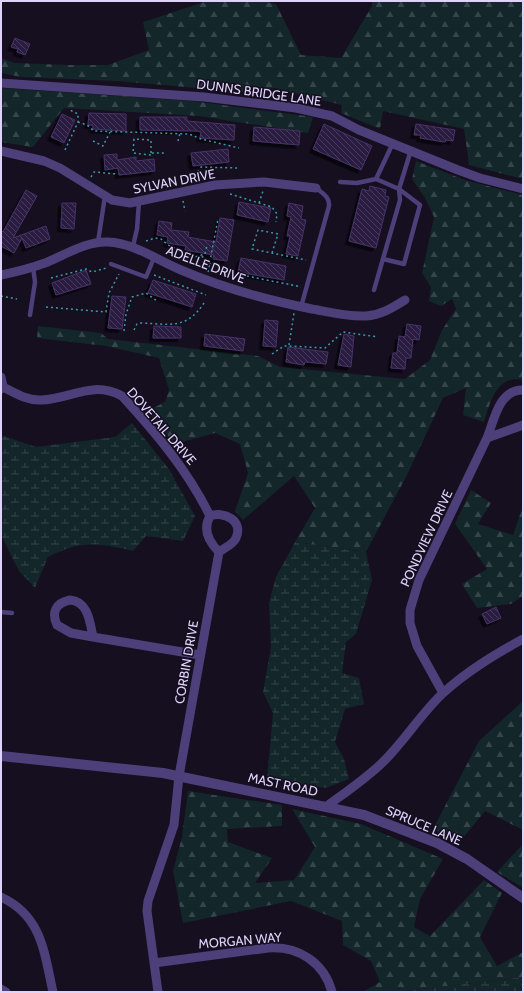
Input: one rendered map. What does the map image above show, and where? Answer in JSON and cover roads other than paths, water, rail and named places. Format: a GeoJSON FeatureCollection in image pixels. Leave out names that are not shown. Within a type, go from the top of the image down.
{"type":"FeatureCollection","features":[{"type":"Feature","properties":{"kind":"street","name":"DUNNS BRIDGE LANE"},"geometry":{"type":"LineString","coordinates":[[1,83],[204,97],[296,108],[332,116],[393,143],[480,178],[523,189]]}},
{"type":"Feature","properties":{"kind":"street","name":"SYLVAN DRIVE"},"geometry":{"type":"LineString","coordinates":[[1,151],[29,156],[60,168],[106,196],[120,202],[139,202],[215,184],[264,182],[316,188]]}},
{"type":"Feature","properties":{"kind":"street","name":"ADELLE DRIVE"},"geometry":{"type":"LineString","coordinates":[[1,275],[33,267],[98,242],[119,243],[133,246],[154,258],[192,275],[298,310],[366,316],[387,311],[405,300]]}},
{"type":"Feature","properties":{"kind":"street","name":"DOVETAIL DRIVE"},"geometry":{"type":"LineString","coordinates":[[1,377],[2,388],[23,397],[40,401],[91,389],[113,391],[122,396],[182,467],[198,492],[210,516]]}},
{"type":"Feature","properties":{"kind":"street","name":"PONDVIEW DRIVE"},"geometry":{"type":"LineString","coordinates":[[443,693],[417,646],[410,623],[410,610],[419,580],[487,438],[504,398],[517,390],[523,390]]}},
{"type":"Feature","properties":{"kind":"street"},"geometry":{"type":"LineString","coordinates":[[487,438],[523,424]]}},
{"type":"Feature","properties":{"kind":"street"},"geometry":{"type":"LineString","coordinates":[[217,514],[225,515],[232,519],[236,524],[236,539],[219,552],[211,544],[207,535],[206,522],[210,516],[217,514]]}},
{"type":"Feature","properties":{"kind":"street","name":"CORBIN DRIVE"},"geometry":{"type":"LineString","coordinates":[[158,992],[147,911],[148,901],[174,825],[179,776],[219,552]]}},
{"type":"Feature","properties":{"kind":"street"},"geometry":{"type":"LineString","coordinates":[[93,636],[88,614],[83,605],[77,600],[63,601],[57,606],[54,612],[57,625],[70,633],[200,655]]}},
{"type":"Feature","properties":{"kind":"street","name":"MAST ROAD"},"geometry":{"type":"LineString","coordinates":[[1,756],[179,776],[327,806],[377,768],[443,693],[472,668],[523,639]]}},
{"type":"Feature","properties":{"kind":"street","name":"SPRUCE LANE"},"geometry":{"type":"LineString","coordinates":[[327,806],[370,817],[437,843],[467,859],[523,898]]}},
{"type":"Feature","properties":{"kind":"street"},"geometry":{"type":"LineString","coordinates":[[1,897],[16,903],[30,919],[40,940],[53,992]]}},
{"type":"Feature","properties":{"kind":"street","name":"MORGAN WAY"},"geometry":{"type":"LineString","coordinates":[[154,963],[268,948],[286,948],[303,954],[317,964],[327,979],[332,992]]}},
{"type":"Feature","properties":{"kind":"street"},"geometry":{"type":"LineString","coordinates":[[1,989],[6,992]]}},
{"type":"Feature","properties":{"kind":"lane"},"geometry":{"type":"LineString","coordinates":[[376,179],[393,143]]}},
{"type":"Feature","properties":{"kind":"lane"},"geometry":{"type":"LineString","coordinates":[[374,290],[400,200],[399,189],[411,150]]}},
{"type":"Feature","properties":{"kind":"lane"},"geometry":{"type":"LineString","coordinates":[[340,182],[357,183],[376,179],[399,189],[420,205],[404,264],[383,258]]}},
{"type":"Feature","properties":{"kind":"lane"},"geometry":{"type":"LineString","coordinates":[[298,310],[307,288],[329,201],[316,188]]}},
{"type":"Feature","properties":{"kind":"lane"},"geometry":{"type":"LineString","coordinates":[[98,242],[106,196]]}},
{"type":"Feature","properties":{"kind":"lane"},"geometry":{"type":"LineString","coordinates":[[133,246],[137,229],[139,202]]}},
{"type":"Feature","properties":{"kind":"lane"},"geometry":{"type":"LineString","coordinates":[[111,264],[146,277],[154,258]]}},
{"type":"Feature","properties":{"kind":"lane"},"geometry":{"type":"LineString","coordinates":[[30,315],[35,282],[33,267]]}},
{"type":"Feature","properties":{"kind":"lane"},"geometry":{"type":"LineString","coordinates":[[1,612],[12,613]]}}]}
